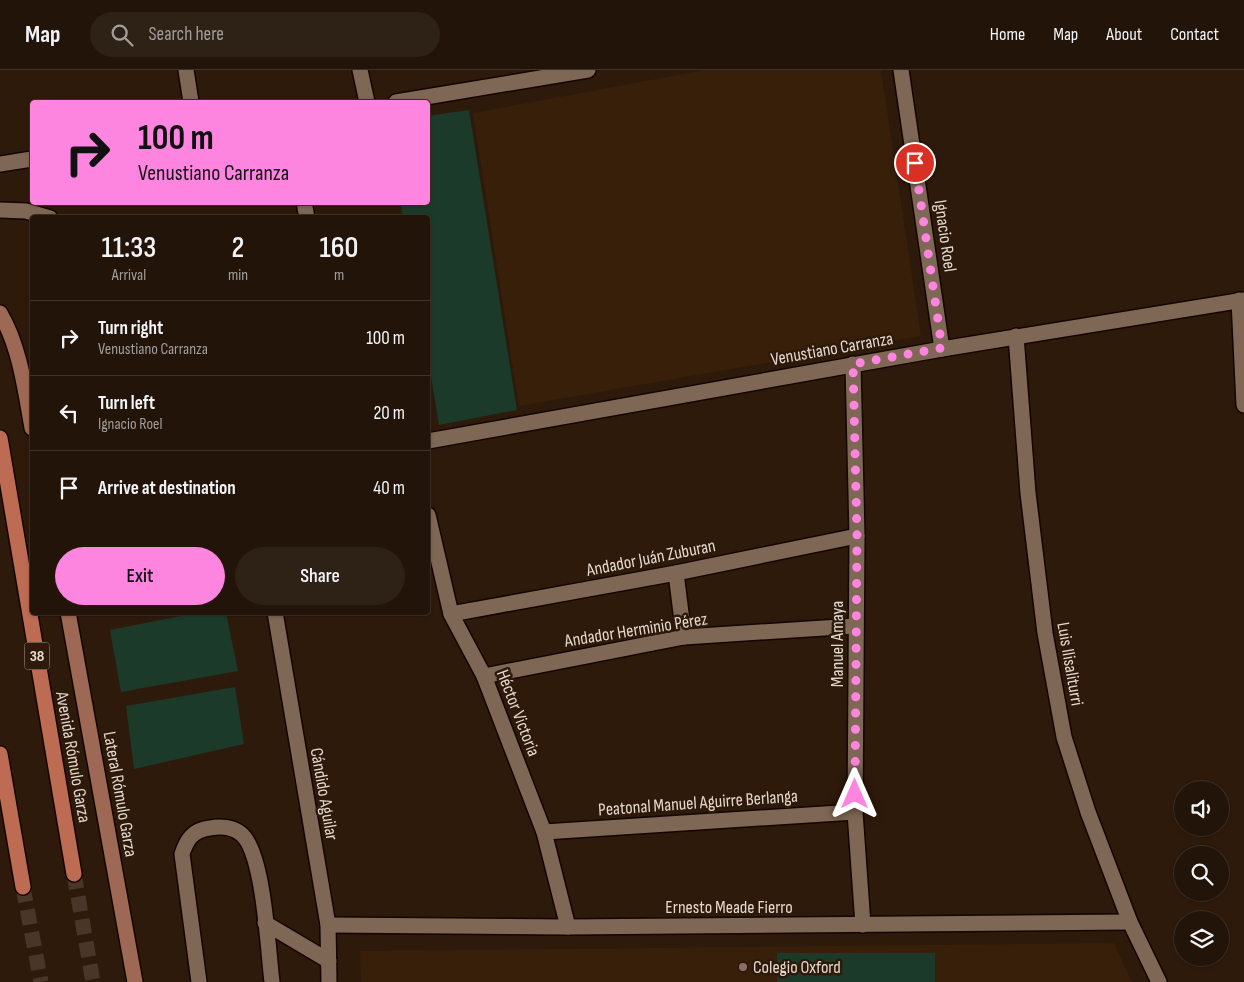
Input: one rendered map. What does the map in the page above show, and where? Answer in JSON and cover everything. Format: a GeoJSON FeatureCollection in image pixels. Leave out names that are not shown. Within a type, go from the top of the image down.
{"type":"FeatureCollection","features":[{"type":"Feature","properties":{"kind":"main road","name":"Avenida Rómulo Garza"},"geometry":{"type":"LineString","coordinates":[[0,438],[30,615]]}},
{"type":"Feature","properties":{"kind":"main road","name":"Avenida Rómulo Garza"},"geometry":{"type":"LineString","coordinates":[[30,615],[74,874]]}},
{"type":"Feature","properties":{"kind":"main road"},"geometry":{"type":"LineString","coordinates":[[0,754],[23,887]]}},
{"type":"Feature","properties":{"kind":"street"},"geometry":{"type":"LineString","coordinates":[[186,70],[191,100]]}},
{"type":"Feature","properties":{"kind":"street"},"geometry":{"type":"LineString","coordinates":[[360,70],[366,100]]}},
{"type":"Feature","properties":{"kind":"street"},"geometry":{"type":"LineString","coordinates":[[408,100],[588,70]]}},
{"type":"Feature","properties":{"kind":"street","name":"Ignacio Roel"},"geometry":{"type":"LineString","coordinates":[[901,70],[942,348]]}},
{"type":"Feature","properties":{"kind":"street"},"geometry":{"type":"LineString","coordinates":[[0,164],[30,159]]}},
{"type":"Feature","properties":{"kind":"street"},"geometry":{"type":"LineString","coordinates":[[0,210],[26,211],[40,215]]}},
{"type":"Feature","properties":{"kind":"street"},"geometry":{"type":"LineString","coordinates":[[1241,300],[1244,405]]}},
{"type":"Feature","properties":{"kind":"street","name":"Venustiano Carranza"},"geometry":{"type":"LineString","coordinates":[[430,441],[942,348],[1241,300]]}},
{"type":"Feature","properties":{"kind":"street"},"geometry":{"type":"LineString","coordinates":[[0,313],[7,325],[21,371],[30,418]]}},
{"type":"Feature","properties":{"kind":"street","name":"Luis Ilisaliturri"},"geometry":{"type":"LineString","coordinates":[[1016,336],[1028,493],[1045,632],[1064,737],[1088,812],[1130,922],[1159,982]]}},
{"type":"Feature","properties":{"kind":"street","name":"Manuel Amaya"},"geometry":{"type":"LineString","coordinates":[[853,364],[857,536],[855,812],[864,925]]}},
{"type":"Feature","properties":{"kind":"street","name":"Héctor Victoria"},"geometry":{"type":"LineString","coordinates":[[430,524],[451,614],[484,676],[544,832],[568,927]]}},
{"type":"Feature","properties":{"kind":"street","name":"Andador Juán Zuburan"},"geometry":{"type":"LineString","coordinates":[[451,614],[676,573],[857,536]]}},
{"type":"Feature","properties":{"kind":"street"},"geometry":{"type":"LineString","coordinates":[[676,573],[684,637]]}},
{"type":"Feature","properties":{"kind":"street","name":"Lateral Rómulo Garza"},"geometry":{"type":"LineString","coordinates":[[69,615],[135,982]]}},
{"type":"Feature","properties":{"kind":"street","name":"Cándido Aguilar"},"geometry":{"type":"LineString","coordinates":[[276,615],[328,925],[329,982]]}},
{"type":"Feature","properties":{"kind":"street","name":"Andador Herminio Pérez"},"geometry":{"type":"LineString","coordinates":[[484,676],[684,637],[855,626]]}},
{"type":"Feature","properties":{"kind":"street","name":"Peatonal Manuel Aguirre Berlanga"},"geometry":{"type":"LineString","coordinates":[[544,832],[855,812]]}},
{"type":"Feature","properties":{"kind":"street"},"geometry":{"type":"LineString","coordinates":[[199,982],[182,854],[187,840],[196,831],[209,828],[232,829],[240,833],[249,842],[259,877],[272,982]]}},
{"type":"Feature","properties":{"kind":"street","name":"Ernesto Meade Fierro"},"geometry":{"type":"LineString","coordinates":[[328,925],[568,927],[1130,922]]}},
{"type":"Feature","properties":{"kind":"street"},"geometry":{"type":"LineString","coordinates":[[265,923],[328,962]]}},
{"type":"Feature","properties":{"kind":"shaded area"},"geometry":{"type":"Polygon","coordinates":[[[705,70],[881,70],[921,336],[519,406],[473,113],[705,70]]]}},
{"type":"Feature","properties":{"kind":"shaded area","name":"Colegio Oxford"},"geometry":{"type":"Polygon","coordinates":[[[1114,943],[1132,982],[361,982],[360,951],[1114,943]]]}},
{"type":"Feature","properties":{"kind":"green space"},"geometry":{"type":"Polygon","coordinates":[[[469,110],[517,410],[439,425],[430,372],[430,215],[403,215],[401,205],[430,205],[430,116],[469,110]]]}},
{"type":"Feature","properties":{"kind":"green space"},"geometry":{"type":"Polygon","coordinates":[[[186,615],[226,615],[238,671],[121,692],[110,630],[186,615]]]}},
{"type":"Feature","properties":{"kind":"green space"},"geometry":{"type":"Polygon","coordinates":[[[235,687],[244,744],[134,769],[126,706],[235,687]]]}},
{"type":"Feature","properties":{"kind":"green space"},"geometry":{"type":"Polygon","coordinates":[[[777,953],[935,953],[935,982],[777,982],[777,953]]]}},
{"type":"Feature","properties":{"kind":"tunnel"},"geometry":{"type":"LineString","coordinates":[[74,874],[93,982]]}},
{"type":"Feature","properties":{"kind":"tunnel"},"geometry":{"type":"LineString","coordinates":[[23,887],[41,982]]}},
{"type":"Feature","properties":{"kind":"place","name":"Colegio Oxford"},"geometry":{"type":"Point","coordinates":[743,967]}},
{"type":"Feature","properties":{"kind":"route"},"geometry":{"type":"LineString","coordinates":[[855,794],[857,536],[853,364],[942,348],[915,163]]}}]}
